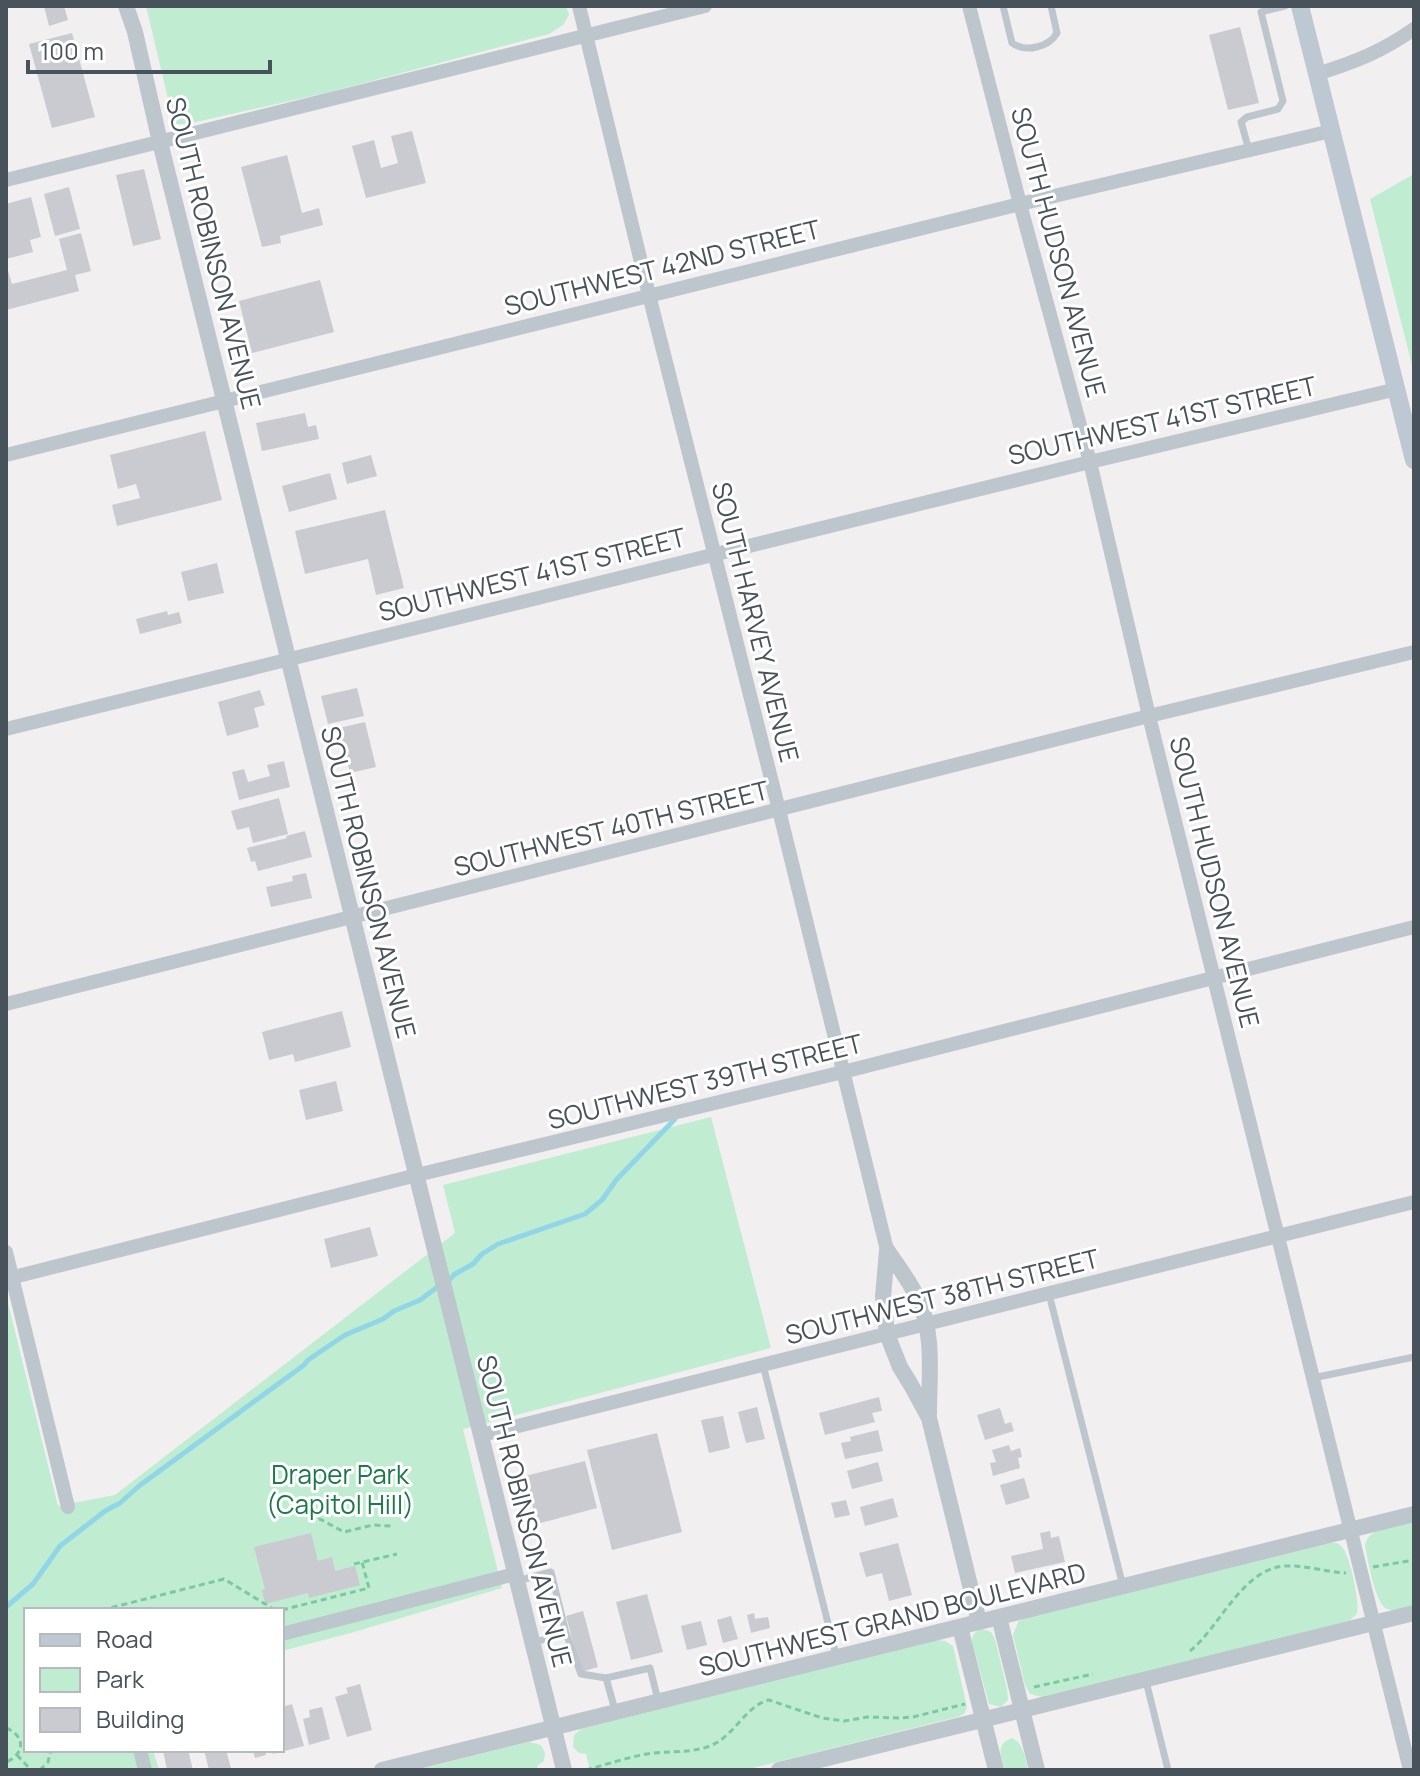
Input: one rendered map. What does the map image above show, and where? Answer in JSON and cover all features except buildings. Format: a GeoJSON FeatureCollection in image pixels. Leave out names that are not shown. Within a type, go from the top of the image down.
{"type":"FeatureCollection","features":[{"type":"Feature","properties":{"kind":"main road"},"geometry":{"type":"LineString","coordinates":[[1300,6],[1414,460]]}},
{"type":"Feature","properties":{"kind":"street","name":"SOUTH ROBINSON AVENUE"},"geometry":{"type":"LineString","coordinates":[[126,6],[135,32],[564,1770]]}},
{"type":"Feature","properties":{"kind":"street","name":"SOUTH HARVEY AVENUE"},"geometry":{"type":"LineString","coordinates":[[579,6],[887,1250],[883,1297],[887,1334],[900,1367],[929,1418]]}},
{"type":"Feature","properties":{"kind":"street"},"geometry":{"type":"LineString","coordinates":[[6,180],[705,6]]}},
{"type":"Feature","properties":{"kind":"street","name":"SOUTH HUDSON AVENUE"},"geometry":{"type":"LineString","coordinates":[[969,6],[1090,462],[1149,716],[1410,1770]]}},
{"type":"Feature","properties":{"kind":"street"},"geometry":{"type":"LineString","coordinates":[[1317,74],[1387,47],[1414,29]]}},
{"type":"Feature","properties":{"kind":"street","name":"SOUTHWEST 42ND STREET"},"geometry":{"type":"LineString","coordinates":[[6,455],[1020,204],[1331,131]]}},
{"type":"Feature","properties":{"kind":"street","name":"SOUTHWEST 41ST STREET"},"geometry":{"type":"LineString","coordinates":[[6,729],[1397,389]]}},
{"type":"Feature","properties":{"kind":"street","name":"SOUTHWEST 40TH STREET"},"geometry":{"type":"LineString","coordinates":[[6,1004],[1414,652]]}},
{"type":"Feature","properties":{"kind":"street","name":"SOUTHWEST 39TH STREET"},"geometry":{"type":"LineString","coordinates":[[9,1278],[1414,927]]}},
{"type":"Feature","properties":{"kind":"street","name":"SOUTHWEST 38TH STREET"},"geometry":{"type":"LineString","coordinates":[[482,1435],[1414,1202]]}},
{"type":"Feature","properties":{"kind":"street","name":"SOUTH HARVEY AVENUE"},"geometry":{"type":"LineString","coordinates":[[887,1250],[918,1298],[925,1325],[930,1352],[929,1418],[979,1622]]}},
{"type":"Feature","properties":{"kind":"street"},"geometry":{"type":"LineString","coordinates":[[6,1252],[9,1278],[68,1507]]}},
{"type":"Feature","properties":{"kind":"street","name":"SOUTHWEST GRAND BOULEVARD"},"geometry":{"type":"LineString","coordinates":[[382,1770],[1414,1514]]}},
{"type":"Feature","properties":{"kind":"street"},"geometry":{"type":"LineString","coordinates":[[284,1634],[516,1578]]}},
{"type":"Feature","properties":{"kind":"street"},"geometry":{"type":"LineString","coordinates":[[779,1770],[1414,1613]]}},
{"type":"Feature","properties":{"kind":"street"},"geometry":{"type":"LineString","coordinates":[[999,1617],[1037,1770]]}},
{"type":"Feature","properties":{"kind":"street"},"geometry":{"type":"LineString","coordinates":[[960,1627],[996,1770]]}},
{"type":"Feature","properties":{"kind":"lane"},"geometry":{"type":"LineString","coordinates":[[1003,6],[1012,43],[1018,48],[1048,43],[1053,39],[1057,33],[1051,6]]}},
{"type":"Feature","properties":{"kind":"lane"},"geometry":{"type":"LineString","coordinates":[[1249,150],[1241,122],[1247,117],[1278,109],[1283,101],[1260,9],[1285,6]]}},
{"type":"Feature","properties":{"kind":"lane"},"geometry":{"type":"LineString","coordinates":[[1049,1294],[1123,1586]]}},
{"type":"Feature","properties":{"kind":"lane"},"geometry":{"type":"LineString","coordinates":[[1313,1378],[1414,1357]]}},
{"type":"Feature","properties":{"kind":"lane"},"geometry":{"type":"LineString","coordinates":[[763,1365],[837,1657]]}},
{"type":"Feature","properties":{"kind":"lane"},"geometry":{"type":"LineString","coordinates":[[516,1578],[551,1572],[566,1633],[581,1674],[606,1678],[650,1668],[658,1702]]}},
{"type":"Feature","properties":{"kind":"lane"},"geometry":{"type":"LineString","coordinates":[[532,1643],[566,1633]]}},
{"type":"Feature","properties":{"kind":"lane"},"geometry":{"type":"LineString","coordinates":[[606,1678],[615,1712]]}},
{"type":"Feature","properties":{"kind":"lane"},"geometry":{"type":"LineString","coordinates":[[1146,1679],[1168,1770]]}},
{"type":"Feature","properties":{"kind":"path"},"geometry":{"type":"LineString","coordinates":[[309,1522],[320,1519],[344,1532],[373,1525],[391,1526]]}},
{"type":"Feature","properties":{"kind":"path"},"geometry":{"type":"LineString","coordinates":[[354,1564],[397,1554]]}},
{"type":"Feature","properties":{"kind":"path"},"geometry":{"type":"LineString","coordinates":[[284,1609],[369,1588],[362,1562]]}},
{"type":"Feature","properties":{"kind":"path"},"geometry":{"type":"LineString","coordinates":[[110,1608],[224,1579],[272,1608]]}},
{"type":"Feature","properties":{"kind":"path"},"geometry":{"type":"LineString","coordinates":[[6,1728],[19,1738],[20,1748],[17,1755],[6,1762]]}},
{"type":"Feature","properties":{"kind":"path"},"geometry":{"type":"LineString","coordinates":[[40,1770],[48,1762],[50,1752]]}},
{"type":"Feature","properties":{"kind":"path"},"geometry":{"type":"LineString","coordinates":[[17,1755],[31,1770]]}},
{"type":"Feature","properties":{"kind":"green space"},"geometry":{"type":"Polygon","coordinates":[[[146,6],[566,6],[569,15],[563,25],[549,34],[330,92],[187,124],[174,124],[146,6]]]}},
{"type":"Feature","properties":{"kind":"green space"},"geometry":{"type":"Polygon","coordinates":[[[1414,174],[1414,373],[1370,199],[1414,174]]]}},
{"type":"Feature","properties":{"kind":"green space","name":"Draper Park (Capitol Hill)"},"geometry":{"type":"Polygon","coordinates":[[[711,1117],[771,1348],[463,1429],[502,1588],[284,1650],[284,1608],[24,1608],[24,1752],[154,1752],[159,1770],[6,1770],[6,1301],[58,1506],[115,1495],[455,1233],[443,1185],[711,1117]]]}},
{"type":"Feature","properties":{"kind":"green space"},"geometry":{"type":"Polygon","coordinates":[[[1414,1521],[1414,1605],[1397,1610],[1387,1609],[1379,1599],[1370,1571],[1365,1546],[1367,1539],[1377,1530],[1414,1521]]]}},
{"type":"Feature","properties":{"kind":"green space"},"geometry":{"type":"Polygon","coordinates":[[[1330,1543],[1342,1547],[1351,1569],[1358,1609],[1349,1621],[1042,1697],[1030,1694],[1025,1685],[1013,1635],[1018,1622],[1024,1618],[1330,1543]]]}},
{"type":"Feature","properties":{"kind":"green space"},"geometry":{"type":"Polygon","coordinates":[[[982,1629],[991,1632],[995,1639],[1008,1700],[1001,1707],[989,1704],[972,1642],[974,1634],[982,1629]]]}},
{"type":"Feature","properties":{"kind":"green space"},"geometry":{"type":"Polygon","coordinates":[[[937,1640],[953,1646],[967,1707],[964,1714],[957,1717],[745,1770],[590,1770],[586,1754],[579,1753],[573,1747],[574,1735],[581,1729],[937,1640]]]}},
{"type":"Feature","properties":{"kind":"green space"},"geometry":{"type":"Polygon","coordinates":[[[1012,1738],[1022,1748],[1028,1770],[1005,1770],[1001,1747],[1012,1738]]]}},
{"type":"Feature","properties":{"kind":"green space"},"geometry":{"type":"Polygon","coordinates":[[[529,1742],[541,1745],[545,1753],[544,1761],[537,1766],[538,1770],[417,1770],[529,1742]]]}},
{"type":"Feature","properties":{"kind":"waterway"},"geometry":{"type":"LineString","coordinates":[[448,1281],[498,1244],[585,1214],[602,1200],[617,1179],[675,1119]]}},
{"type":"Feature","properties":{"kind":"waterway"},"geometry":{"type":"LineString","coordinates":[[6,1607],[33,1584],[60,1546],[308,1360],[345,1335],[420,1300],[439,1286]]}}]}
